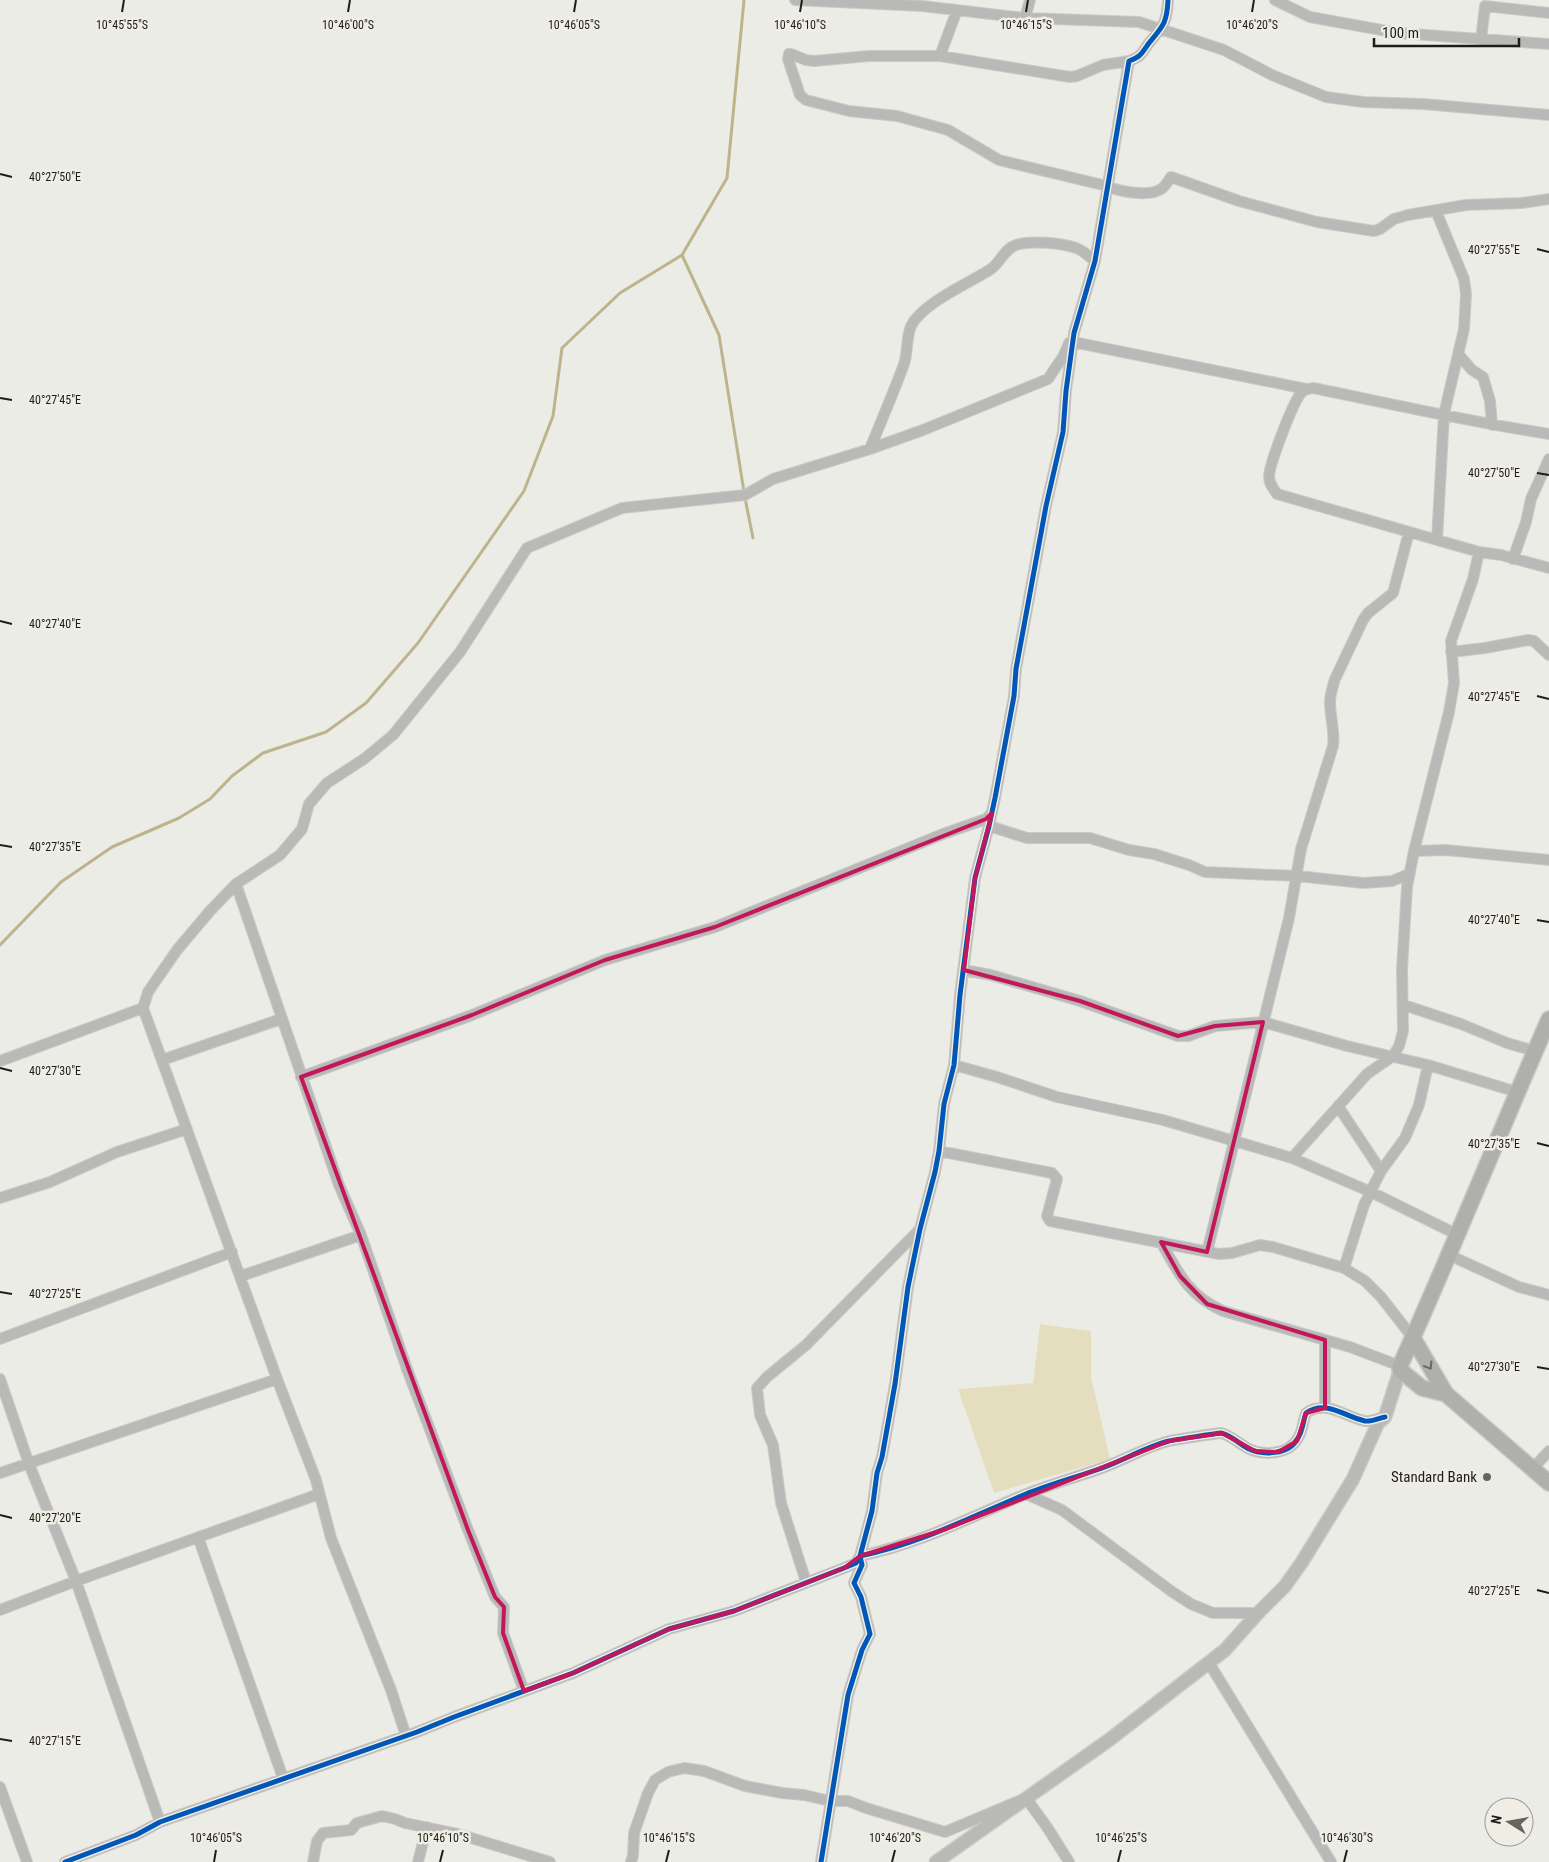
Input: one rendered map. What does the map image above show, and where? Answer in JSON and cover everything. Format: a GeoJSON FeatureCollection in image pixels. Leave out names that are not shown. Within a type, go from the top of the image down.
{"type":"FeatureCollection","features":[{"type":"Feature","properties":{"kind":"main road"},"geometry":{"type":"LineString","coordinates":[[1446,1394],[1422,1388],[1400,1368],[1450,1255],[1549,1018]]}},
{"type":"Feature","properties":{"kind":"main road"},"geometry":{"type":"LineString","coordinates":[[1413,1338],[1446,1394],[1549,1483]]}},
{"type":"Feature","properties":{"kind":"street"},"geometry":{"type":"LineString","coordinates":[[795,0],[922,6],[1025,18],[1139,22],[1224,50],[1272,75],[1326,97],[1363,102],[1423,104],[1549,115]]}},
{"type":"Feature","properties":{"kind":"street"},"geometry":{"type":"LineString","coordinates":[[1025,18],[1030,0]]}},
{"type":"Feature","properties":{"kind":"street"},"geometry":{"type":"LineString","coordinates":[[1168,0],[1168,14],[1162,29],[1139,57],[1103,66],[1077,76],[1070,77],[940,56],[869,56],[814,61],[789,54],[788,59],[800,95],[806,100],[849,111],[897,116],[948,130],[999,160],[1107,186],[1115,190],[1148,195],[1161,190],[1171,178],[1240,201],[1318,222],[1374,231],[1394,219],[1408,215],[1484,203],[1522,203],[1549,199]]}},
{"type":"Feature","properties":{"kind":"street"},"geometry":{"type":"LineString","coordinates":[[1274,0],[1310,17],[1398,33],[1549,44]]}},
{"type":"Feature","properties":{"kind":"street"},"geometry":{"type":"LineString","coordinates":[[1481,40],[1485,6],[1549,14]]}},
{"type":"Feature","properties":{"kind":"street"},"geometry":{"type":"LineString","coordinates":[[940,56],[957,10]]}},
{"type":"Feature","properties":{"kind":"street"},"geometry":{"type":"LineString","coordinates":[[71,1861],[136,1836],[160,1822],[406,1736],[573,1673],[669,1629],[734,1611],[856,1563],[860,1556],[872,1512],[877,1473],[882,1457],[898,1365],[903,1316],[920,1228],[939,1151],[944,1104],[954,1065],[955,1040],[975,878],[992,813],[1046,506],[1063,432],[1073,338],[1095,261],[1128,61]]}},
{"type":"Feature","properties":{"kind":"street"},"geometry":{"type":"LineString","coordinates":[[1436,211],[1464,279],[1466,294],[1464,329],[1444,414],[1437,540]]}},
{"type":"Feature","properties":{"kind":"street"},"geometry":{"type":"LineString","coordinates":[[870,449],[904,363],[912,325],[920,314],[953,291],[992,268],[1000,261],[1009,248],[1016,245],[1025,243],[1057,244],[1078,248],[1095,261]]}},
{"type":"Feature","properties":{"kind":"street"},"geometry":{"type":"LineString","coordinates":[[1073,338],[1306,389],[1313,388],[1492,425],[1549,434]]}},
{"type":"Feature","properties":{"kind":"street"},"geometry":{"type":"LineString","coordinates":[[406,1736],[381,1665],[331,1538],[316,1480],[277,1380],[143,1008],[148,992],[177,950],[236,884],[280,855],[302,828],[309,804],[327,783],[364,759],[393,735],[460,652],[527,548],[622,508],[745,495],[773,480],[923,430],[1048,379],[1073,338]]}},
{"type":"Feature","properties":{"kind":"street"},"geometry":{"type":"LineString","coordinates":[[1459,355],[1472,370],[1483,377],[1490,401],[1492,425]]}},
{"type":"Feature","properties":{"kind":"street"},"geometry":{"type":"LineString","coordinates":[[1306,389],[1298,398],[1273,458],[1269,477],[1270,485],[1277,494],[1479,552],[1501,555],[1549,568]]}},
{"type":"Feature","properties":{"kind":"street"},"geometry":{"type":"LineString","coordinates":[[1513,559],[1526,522],[1531,499],[1549,459]]}},
{"type":"Feature","properties":{"kind":"street"},"geometry":{"type":"LineString","coordinates":[[1207,1252],[1233,1141],[1290,918],[1307,827],[1333,746],[1334,733],[1330,700],[1335,679],[1362,620],[1393,593],[1409,532]]}},
{"type":"Feature","properties":{"kind":"street"},"geometry":{"type":"LineString","coordinates":[[1292,1158],[1367,1074],[1393,1056],[1399,1046],[1403,1031],[1402,946],[1409,874],[1449,712],[1454,683],[1451,641],[1473,578],[1479,552]]}},
{"type":"Feature","properties":{"kind":"street"},"geometry":{"type":"LineString","coordinates":[[1451,652],[1528,640],[1534,641],[1549,655]]}},
{"type":"Feature","properties":{"kind":"street"},"geometry":{"type":"LineString","coordinates":[[301,1077],[472,1015],[605,960],[715,927],[943,834],[986,819],[992,813]]}},
{"type":"Feature","properties":{"kind":"street"},"geometry":{"type":"LineString","coordinates":[[989,826],[1027,838],[1090,838],[1129,850],[1154,854],[1205,872],[1297,876],[1363,883],[1392,881],[1409,874]]}},
{"type":"Feature","properties":{"kind":"street"},"geometry":{"type":"LineString","coordinates":[[1414,850],[1446,850],[1549,860]]}},
{"type":"Feature","properties":{"kind":"street"},"geometry":{"type":"LineString","coordinates":[[236,884],[339,1185],[361,1235],[408,1369],[468,1530],[495,1597],[504,1607],[503,1633],[524,1691]]}},
{"type":"Feature","properties":{"kind":"street"},"geometry":{"type":"LineString","coordinates":[[964,970],[991,975],[1080,1001],[1178,1036],[1188,1036],[1215,1026],[1263,1022],[1347,1046],[1428,1065],[1517,1092]]}},
{"type":"Feature","properties":{"kind":"street"},"geometry":{"type":"LineString","coordinates":[[1404,1005],[1461,1024],[1507,1043],[1535,1051]]}},
{"type":"Feature","properties":{"kind":"street"},"geometry":{"type":"LineString","coordinates":[[0,1061],[143,1008]]}},
{"type":"Feature","properties":{"kind":"street"},"geometry":{"type":"LineString","coordinates":[[162,1060],[281,1019]]}},
{"type":"Feature","properties":{"kind":"street"},"geometry":{"type":"LineString","coordinates":[[954,1065],[997,1077],[1057,1098],[1163,1120],[1292,1158],[1371,1192],[1458,1235]]}},
{"type":"Feature","properties":{"kind":"street"},"geometry":{"type":"LineString","coordinates":[[1344,1268],[1362,1212],[1371,1192],[1381,1171],[1405,1138],[1419,1105],[1428,1065]]}},
{"type":"Feature","properties":{"kind":"street"},"geometry":{"type":"LineString","coordinates":[[1338,1106],[1381,1171]]}},
{"type":"Feature","properties":{"kind":"street"},"geometry":{"type":"LineString","coordinates":[[0,1198],[50,1182],[117,1152],[187,1129]]}},
{"type":"Feature","properties":{"kind":"street"},"geometry":{"type":"LineString","coordinates":[[939,1151],[1052,1173],[1057,1179],[1047,1216],[1050,1221],[1207,1252],[1232,1253],[1260,1245],[1273,1246],[1344,1268],[1360,1277],[1375,1292],[1413,1338]]}},
{"type":"Feature","properties":{"kind":"street"},"geometry":{"type":"LineString","coordinates":[[806,1582],[781,1503],[773,1445],[760,1415],[757,1388],[767,1377],[806,1345],[920,1228]]}},
{"type":"Feature","properties":{"kind":"street"},"geometry":{"type":"LineString","coordinates":[[240,1276],[361,1235]]}},
{"type":"Feature","properties":{"kind":"street"},"geometry":{"type":"LineString","coordinates":[[936,1862],[1109,1740],[1225,1650],[1285,1586],[1327,1524],[1353,1479],[1378,1423],[1384,1417],[1400,1368],[1374,1355],[1223,1311],[1208,1304],[1193,1292],[1180,1276],[1161,1242]]}},
{"type":"Feature","properties":{"kind":"street"},"geometry":{"type":"LineString","coordinates":[[0,1338],[232,1252]]}},
{"type":"Feature","properties":{"kind":"street"},"geometry":{"type":"LineString","coordinates":[[1450,1255],[1519,1288],[1549,1294]]}},
{"type":"Feature","properties":{"kind":"street"},"geometry":{"type":"LineString","coordinates":[[1325,1340],[1325,1408]]}},
{"type":"Feature","properties":{"kind":"street"},"geometry":{"type":"LineString","coordinates":[[0,1379],[28,1464],[76,1580],[160,1822]]}},
{"type":"Feature","properties":{"kind":"street"},"geometry":{"type":"LineString","coordinates":[[0,1473],[277,1380]]}},
{"type":"Feature","properties":{"kind":"street"},"geometry":{"type":"LineString","coordinates":[[860,1556],[886,1550],[946,1529],[1026,1494],[1067,1478],[1101,1468],[1168,1441],[1222,1433],[1264,1454],[1278,1452],[1297,1441],[1306,1413],[1317,1408],[1333,1409],[1367,1422],[1384,1417]]}},
{"type":"Feature","properties":{"kind":"street"},"geometry":{"type":"LineString","coordinates":[[1533,1468],[1549,1451]]}},
{"type":"Feature","properties":{"kind":"street"},"geometry":{"type":"LineString","coordinates":[[0,1610],[76,1580],[320,1494]]}},
{"type":"Feature","properties":{"kind":"street"},"geometry":{"type":"LineString","coordinates":[[1026,1494],[1062,1510],[1191,1604],[1213,1613],[1258,1614]]}},
{"type":"Feature","properties":{"kind":"street"},"geometry":{"type":"LineString","coordinates":[[198,1537],[283,1778]]}},
{"type":"Feature","properties":{"kind":"street"},"geometry":{"type":"LineString","coordinates":[[821,1862],[848,1696],[862,1650],[870,1634],[861,1597],[854,1586],[862,1565],[860,1556]]}},
{"type":"Feature","properties":{"kind":"street"},"geometry":{"type":"LineString","coordinates":[[1209,1664],[1331,1862]]}},
{"type":"Feature","properties":{"kind":"street"},"geometry":{"type":"LineString","coordinates":[[631,1862],[634,1834],[648,1793],[656,1780],[668,1772],[684,1768],[704,1771],[745,1786],[830,1801],[848,1801],[944,1832],[1026,1798]]}},
{"type":"Feature","properties":{"kind":"street"},"geometry":{"type":"LineString","coordinates":[[0,1787],[27,1862]]}},
{"type":"Feature","properties":{"kind":"street"},"geometry":{"type":"LineString","coordinates":[[1026,1798],[1048,1827],[1069,1862]]}},
{"type":"Feature","properties":{"kind":"street"},"geometry":{"type":"LineString","coordinates":[[313,1862],[317,1841],[323,1833],[351,1830],[357,1823],[382,1816],[405,1823],[458,1834],[550,1862]]}},
{"type":"Feature","properties":{"kind":"street"},"geometry":{"type":"LineString","coordinates":[[418,1862],[427,1827]]}},
{"type":"Feature","properties":{"kind":"highlighted area"},"geometry":{"type":"Polygon","coordinates":[[[992,813],[975,878],[964,970],[1080,1001],[1178,1036],[1215,1026],[1263,1022],[1207,1252],[1161,1242],[1180,1276],[1207,1304],[1325,1340],[1325,1408],[1306,1413],[1297,1441],[1278,1452],[1255,1451],[1222,1433],[1169,1441],[946,1529],[860,1556],[844,1568],[734,1611],[669,1629],[573,1673],[524,1691],[503,1633],[504,1607],[495,1597],[468,1530],[301,1077],[472,1015],[605,960],[715,927],[986,819],[992,813]]]}},
{"type":"Feature","properties":{"kind":"shaded area"},"geometry":{"type":"Polygon","coordinates":[[[1040,1324],[1091,1331],[1091,1377],[1110,1459],[994,1493],[958,1389],[1033,1383],[1040,1324]]]}},
{"type":"Feature","properties":{"kind":"waterway"},"geometry":{"type":"LineString","coordinates":[[0,945],[61,882],[112,847],[179,818],[210,799],[232,776],[263,753],[326,732],[366,703],[418,643],[524,491],[553,416],[562,348],[620,293],[682,255],[727,178],[744,0]]}},
{"type":"Feature","properties":{"kind":"waterway"},"geometry":{"type":"LineString","coordinates":[[682,255],[719,335],[744,492]]}},
{"type":"Feature","properties":{"kind":"waterway"},"geometry":{"type":"LineString","coordinates":[[745,498],[753,538]]}},
{"type":"Feature","properties":{"kind":"cycle path"},"geometry":{"type":"LineString","coordinates":[[821,1862],[848,1695],[862,1650],[870,1634],[861,1597],[854,1583],[862,1565],[860,1556],[872,1511],[877,1473],[882,1457],[895,1384],[908,1287],[939,1151],[944,1104],[954,1065],[960,995],[975,878],[995,798],[1014,696],[1016,669],[1046,506],[1063,432],[1066,391],[1074,333],[1095,261],[1129,61],[1141,54],[1161,28],[1167,14],[1168,0]]}},
{"type":"Feature","properties":{"kind":"cycle path"},"geometry":{"type":"LineString","coordinates":[[65,1862],[136,1835],[160,1822],[417,1732],[573,1673],[669,1629],[734,1611],[856,1563],[860,1556],[924,1537],[1026,1494],[1102,1468],[1160,1444],[1173,1440],[1221,1433],[1228,1435],[1253,1451],[1268,1453],[1282,1451],[1294,1444],[1301,1432],[1306,1413],[1313,1409],[1328,1408],[1365,1421],[1385,1417]]}},
{"type":"Feature","properties":{"kind":"place","name":"Standard Bank"},"geometry":{"type":"Point","coordinates":[1487,1477]}}]}
